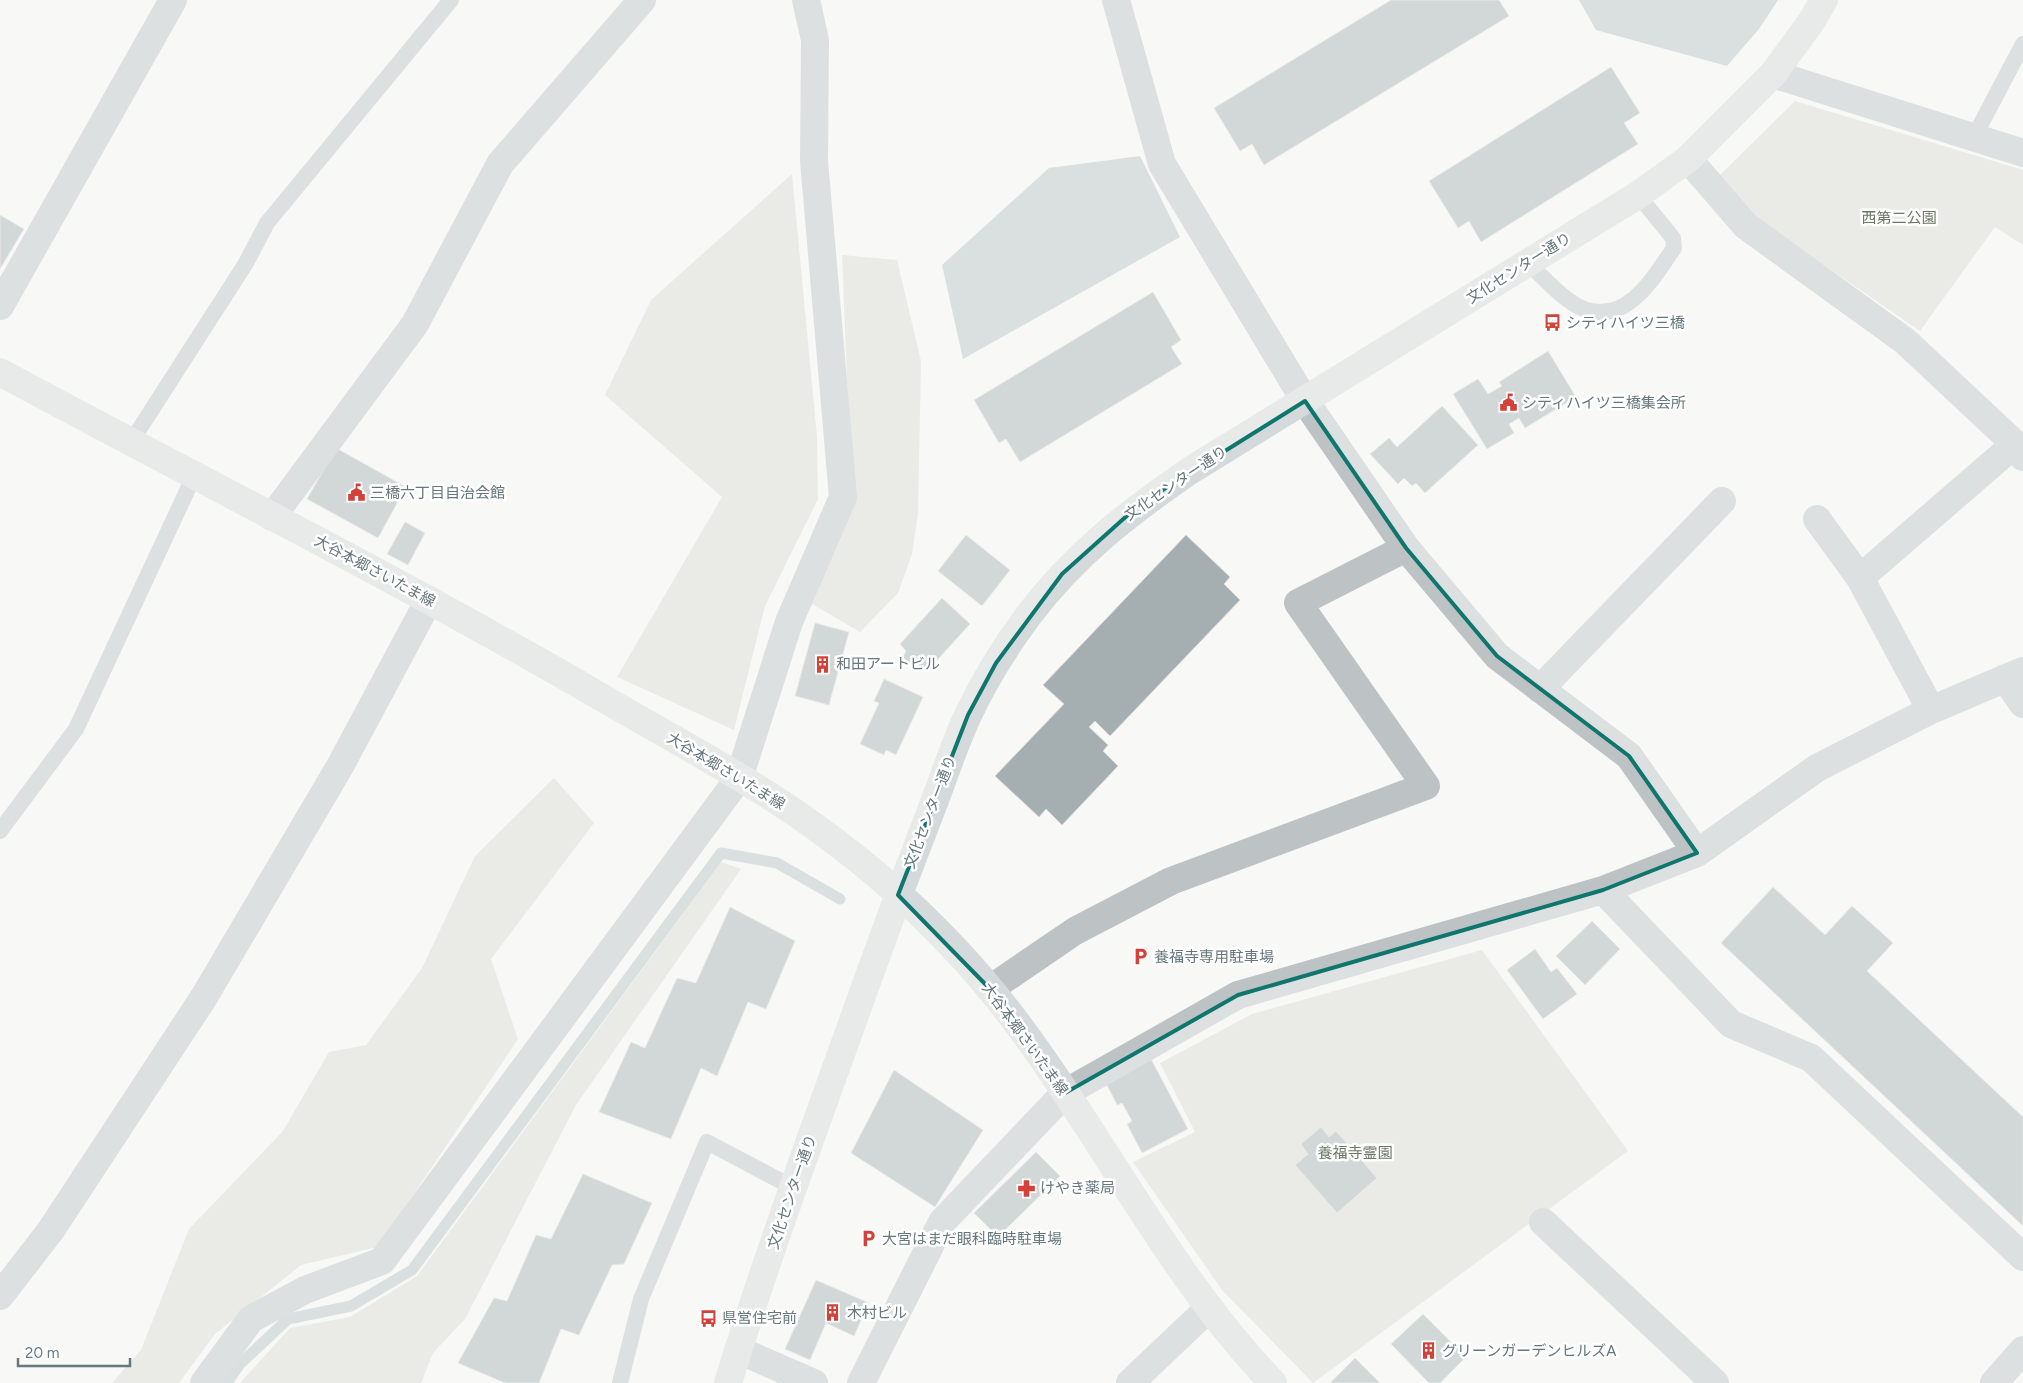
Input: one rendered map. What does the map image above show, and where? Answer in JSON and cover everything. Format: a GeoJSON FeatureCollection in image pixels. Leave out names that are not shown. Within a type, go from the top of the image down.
{"type":"FeatureCollection","features":[{"type":"Feature","properties":{"kind":"street"},"geometry":{"type":"LineString","coordinates":[[0,306],[173,0]]}},
{"type":"Feature","properties":{"kind":"street"},"geometry":{"type":"LineString","coordinates":[[272,517],[415,324],[500,164],[642,0]]}},
{"type":"Feature","properties":{"kind":"street"},"geometry":{"type":"LineString","coordinates":[[204,1383],[251,1319],[306,1290],[382,1261],[739,778],[789,622],[843,497],[814,161],[815,40],[806,0]]}},
{"type":"Feature","properties":{"kind":"street"},"geometry":{"type":"LineString","coordinates":[[1116,0],[1162,164],[1305,401],[1406,548],[1497,656],[1629,756],[1697,853]]}},
{"type":"Feature","properties":{"kind":"street","name":"文化センター通り"},"geometry":{"type":"LineString","coordinates":[[728,1383],[794,1188],[898,895],[968,715],[996,662],[1027,617],[1062,574],[1140,504],[1191,470],[1638,195],[1688,159],[1773,74],[1811,22],[1824,0]]}},
{"type":"Feature","properties":{"kind":"street"},"geometry":{"type":"LineString","coordinates":[[1773,74],[2023,153]]}},
{"type":"Feature","properties":{"kind":"street"},"geometry":{"type":"LineString","coordinates":[[1688,159],[1746,226],[1905,341],[2019,451],[1860,578]]}},
{"type":"Feature","properties":{"kind":"street","name":"大谷本郷さいたま線"},"geometry":{"type":"LineString","coordinates":[[0,372],[507,642],[739,778],[796,814],[845,850],[898,895],[952,946],[990,988],[1029,1038],[1156,1233],[1209,1308],[1273,1383]]}},
{"type":"Feature","properties":{"kind":"street"},"geometry":{"type":"LineString","coordinates":[[1540,689],[1722,501]]}},
{"type":"Feature","properties":{"kind":"street"},"geometry":{"type":"LineString","coordinates":[[1817,519],[1860,578],[1931,710]]}},
{"type":"Feature","properties":{"kind":"street"},"geometry":{"type":"LineString","coordinates":[[990,988],[1075,931],[1171,881],[1426,786],[1298,603],[1406,548]]}},
{"type":"Feature","properties":{"kind":"street"},"geometry":{"type":"LineString","coordinates":[[0,1296],[51,1230],[204,997],[339,768],[429,600]]}},
{"type":"Feature","properties":{"kind":"street"},"geometry":{"type":"LineString","coordinates":[[861,1383],[942,1222],[1065,1093],[1238,994],[1603,890],[1697,853],[1817,768],[1931,710],[2014,674],[2023,704]]}},
{"type":"Feature","properties":{"kind":"street"},"geometry":{"type":"LineString","coordinates":[[1603,890],[1731,1024],[1811,1058],[2023,1256]]}},
{"type":"Feature","properties":{"kind":"street"},"geometry":{"type":"LineString","coordinates":[[1543,1222],[1715,1383]]}},
{"type":"Feature","properties":{"kind":"street"},"geometry":{"type":"LineString","coordinates":[[1130,1383],[1209,1308]]}},
{"type":"Feature","properties":{"kind":"street"},"geometry":{"type":"LineString","coordinates":[[738,1350],[814,1383]]}},
{"type":"Feature","properties":{"kind":"street"},"geometry":{"type":"LineString","coordinates":[[1994,1383],[2023,1350]]}},
{"type":"Feature","properties":{"kind":"lane"},"geometry":{"type":"LineString","coordinates":[[131,442],[246,263],[267,223],[451,0]]}},
{"type":"Feature","properties":{"kind":"lane"},"geometry":{"type":"LineString","coordinates":[[1974,137],[2023,44]]}},
{"type":"Feature","properties":{"kind":"lane"},"geometry":{"type":"LineString","coordinates":[[1528,263],[1567,298],[1583,309],[1598,312],[1616,309],[1634,300],[1646,288],[1674,248],[1673,238],[1638,195]]}},
{"type":"Feature","properties":{"kind":"lane"},"geometry":{"type":"LineString","coordinates":[[0,831],[76,729],[194,476]]}},
{"type":"Feature","properties":{"kind":"lane"},"geometry":{"type":"LineString","coordinates":[[620,1383],[641,1299],[707,1142],[794,1188]]}},
{"type":"Feature","properties":{"kind":"highlighted area"},"geometry":{"type":"Polygon","coordinates":[[[1305,401],[1406,548],[1497,656],[1629,756],[1697,853],[1603,890],[1238,995],[1065,1093],[990,989],[898,895],[968,715],[996,663],[1062,574],[1140,504],[1305,401]]]}},
{"type":"Feature","properties":{"kind":"green space","name":"西第二公園"},"geometry":{"type":"Polygon","coordinates":[[[1795,101],[2023,170],[2023,245],[1995,227],[1920,331],[1751,215],[1720,175],[1795,101]]]}},
{"type":"Feature","properties":{"kind":"green space"},"geometry":{"type":"Polygon","coordinates":[[[792,174],[817,437],[818,499],[765,606],[734,730],[617,677],[722,497],[605,395],[651,300],[792,174]]]}},
{"type":"Feature","properties":{"kind":"green space"},"geometry":{"type":"Polygon","coordinates":[[[842,255],[897,260],[921,361],[918,513],[912,554],[898,593],[860,632],[812,604],[852,505],[842,255]]]}},
{"type":"Feature","properties":{"kind":"green space"},"geometry":{"type":"Polygon","coordinates":[[[554,778],[594,823],[491,959],[518,1039],[378,1247],[301,1265],[215,1334],[179,1383],[112,1383],[141,1350],[189,1229],[283,1131],[329,1052],[366,1045],[422,968],[475,856],[554,778]]]}},
{"type":"Feature","properties":{"kind":"green space"},"geometry":{"type":"Polygon","coordinates":[[[721,862],[741,869],[576,1105],[465,1319],[433,1353],[421,1383],[240,1383],[290,1328],[350,1317],[417,1276],[721,862]]]}},
{"type":"Feature","properties":{"kind":"green space","name":"養福寺霊園"},"geometry":{"type":"Polygon","coordinates":[[[1482,950],[1628,1151],[1313,1383],[1222,1290],[1133,1162],[1195,1132],[1160,1063],[1252,1014],[1482,950]]]}},
{"type":"Feature","properties":{"kind":"shaded area"},"geometry":{"type":"Polygon","coordinates":[[[1579,0],[1778,0],[1759,29],[1727,66],[1596,30],[1579,0]]]}},
{"type":"Feature","properties":{"kind":"shaded area"},"geometry":{"type":"Polygon","coordinates":[[[1140,156],[1180,237],[963,359],[942,265],[1049,168],[1140,156]]]}},
{"type":"Feature","properties":{"kind":"building"},"geometry":{"type":"Polygon","coordinates":[[[1391,0],[1499,0],[1509,16],[1264,165],[1252,144],[1240,151],[1214,108],[1391,0]]]}},
{"type":"Feature","properties":{"kind":"building"},"geometry":{"type":"Polygon","coordinates":[[[1611,67],[1640,113],[1624,123],[1638,144],[1481,242],[1469,221],[1458,228],[1429,181],[1611,67]]]}},
{"type":"Feature","properties":{"kind":"building"},"geometry":{"type":"Polygon","coordinates":[[[0,215],[24,229],[0,269],[0,215]]]}},
{"type":"Feature","properties":{"kind":"building"},"geometry":{"type":"Polygon","coordinates":[[[1153,292],[1181,340],[1171,347],[1182,364],[1020,462],[1006,439],[999,443],[974,400],[1153,292]]]}},
{"type":"Feature","properties":{"kind":"building"},"geometry":{"type":"Polygon","coordinates":[[[1548,351],[1576,397],[1525,428],[1519,418],[1509,424],[1514,433],[1487,449],[1453,394],[1478,379],[1488,394],[1502,386],[1499,382],[1548,351]]]}},
{"type":"Feature","properties":{"kind":"building"},"geometry":{"type":"Polygon","coordinates":[[[1442,406],[1478,445],[1425,493],[1416,483],[1412,486],[1404,478],[1398,484],[1370,454],[1389,438],[1397,447],[1442,406]]]}},
{"type":"Feature","properties":{"kind":"building"},"geometry":{"type":"Polygon","coordinates":[[[336,448],[406,487],[378,538],[307,499],[336,448]]]}},
{"type":"Feature","properties":{"kind":"building"},"geometry":{"type":"Polygon","coordinates":[[[405,522],[425,533],[408,565],[387,554],[405,522]]]}},
{"type":"Feature","properties":{"kind":"building"},"geometry":{"type":"Polygon","coordinates":[[[966,535],[1010,570],[982,606],[938,571],[966,535]]]}},
{"type":"Feature","properties":{"kind":"building"},"geometry":{"type":"Polygon","coordinates":[[[1186,535],[1230,577],[1224,584],[1240,600],[1110,736],[1095,721],[1089,727],[1108,745],[1103,751],[1118,766],[1062,825],[1046,809],[1039,817],[995,776],[1064,704],[1043,685],[1186,535]]]}},
{"type":"Feature","properties":{"kind":"building"},"geometry":{"type":"Polygon","coordinates":[[[942,598],[970,624],[929,669],[924,666],[919,672],[903,657],[906,651],[900,644],[942,598]]]}},
{"type":"Feature","properties":{"kind":"building","name":"和田アートビル"},"geometry":{"type":"Polygon","coordinates":[[[815,623],[849,632],[829,705],[795,696],[815,623]]]}},
{"type":"Feature","properties":{"kind":"building"},"geometry":{"type":"Polygon","coordinates":[[[884,679],[923,697],[896,755],[886,750],[884,755],[860,744],[879,703],[874,701],[884,679]]]}},
{"type":"Feature","properties":{"kind":"building"},"geometry":{"type":"Polygon","coordinates":[[[1773,887],[1825,935],[1852,906],[1893,943],[1867,971],[2023,1117],[2023,1226],[1721,943],[1773,887]]]}},
{"type":"Feature","properties":{"kind":"building"},"geometry":{"type":"Polygon","coordinates":[[[730,907],[795,941],[766,1009],[748,1002],[717,1076],[701,1068],[671,1139],[599,1112],[631,1042],[645,1048],[677,978],[696,983],[730,907]]]}},
{"type":"Feature","properties":{"kind":"building"},"geometry":{"type":"Polygon","coordinates":[[[1592,921],[1620,949],[1585,985],[1556,956],[1592,921]]]}},
{"type":"Feature","properties":{"kind":"building"},"geometry":{"type":"Polygon","coordinates":[[[1535,949],[1551,972],[1557,968],[1577,994],[1543,1019],[1507,970],[1535,949]]]}},
{"type":"Feature","properties":{"kind":"building"},"geometry":{"type":"Polygon","coordinates":[[[1150,1057],[1188,1129],[1142,1153],[1127,1124],[1132,1121],[1122,1103],[1117,1105],[1105,1081],[1150,1057]]]}},
{"type":"Feature","properties":{"kind":"building"},"geometry":{"type":"Polygon","coordinates":[[[894,1070],[983,1130],[935,1207],[851,1153],[894,1070]]]}},
{"type":"Feature","properties":{"kind":"building"},"geometry":{"type":"Polygon","coordinates":[[[1321,1127],[1329,1137],[1336,1131],[1377,1178],[1337,1213],[1295,1165],[1308,1154],[1301,1144],[1321,1127]]]}},
{"type":"Feature","properties":{"kind":"building"},"geometry":{"type":"Polygon","coordinates":[[[1036,1152],[1060,1176],[998,1237],[974,1213],[1036,1152]]]}},
{"type":"Feature","properties":{"kind":"building"},"geometry":{"type":"Polygon","coordinates":[[[583,1174],[652,1203],[624,1264],[612,1265],[579,1335],[561,1329],[539,1383],[505,1383],[458,1363],[494,1298],[507,1301],[536,1235],[551,1239],[583,1174]]]}},
{"type":"Feature","properties":{"kind":"building","name":"木村ビル"},"geometry":{"type":"Polygon","coordinates":[[[816,1280],[869,1303],[854,1336],[826,1323],[810,1360],[785,1349],[816,1280]]]}},
{"type":"Feature","properties":{"kind":"building","name":"グリーンガーデンヒルズA"},"geometry":{"type":"Polygon","coordinates":[[[1423,1314],[1466,1357],[1440,1383],[1429,1383],[1391,1344],[1423,1314]]]}},
{"type":"Feature","properties":{"kind":"building"},"geometry":{"type":"Polygon","coordinates":[[[1355,1358],[1380,1383],[1330,1383],[1355,1358]]]}},
{"type":"Feature","properties":{"kind":"waterway"},"geometry":{"type":"LineString","coordinates":[[227,1383],[240,1364],[288,1319],[351,1306],[412,1270],[721,853],[777,863],[840,899]]}},
{"type":"Feature","properties":{"kind":"place","name":"シティハイツ三橋"},"geometry":{"type":"Point","coordinates":[1552,323]}},
{"type":"Feature","properties":{"kind":"place","name":"シティハイツ三橋集会所"},"geometry":{"type":"Point","coordinates":[1508,403]}},
{"type":"Feature","properties":{"kind":"place","name":"三橋六丁目自治会館"},"geometry":{"type":"Point","coordinates":[356,493]}},
{"type":"Feature","properties":{"kind":"place","name":"和田アートビル"},"geometry":{"type":"Point","coordinates":[822,664]}},
{"type":"Feature","properties":{"kind":"place","name":"養福寺専用駐車場"},"geometry":{"type":"Point","coordinates":[1140,957]}},
{"type":"Feature","properties":{"kind":"place","name":"けやき薬局"},"geometry":{"type":"Point","coordinates":[1026,1188]}},
{"type":"Feature","properties":{"kind":"place","name":"大宮はまだ眼科臨時駐車場"},"geometry":{"type":"Point","coordinates":[868,1239]}},
{"type":"Feature","properties":{"kind":"place","name":"木村ビル"},"geometry":{"type":"Point","coordinates":[833,1313]}},
{"type":"Feature","properties":{"kind":"place","name":"県営住宅前"},"geometry":{"type":"Point","coordinates":[708,1318]}},
{"type":"Feature","properties":{"kind":"place","name":"グリーンガーデンヒルズA"},"geometry":{"type":"Point","coordinates":[1428,1351]}}]}
